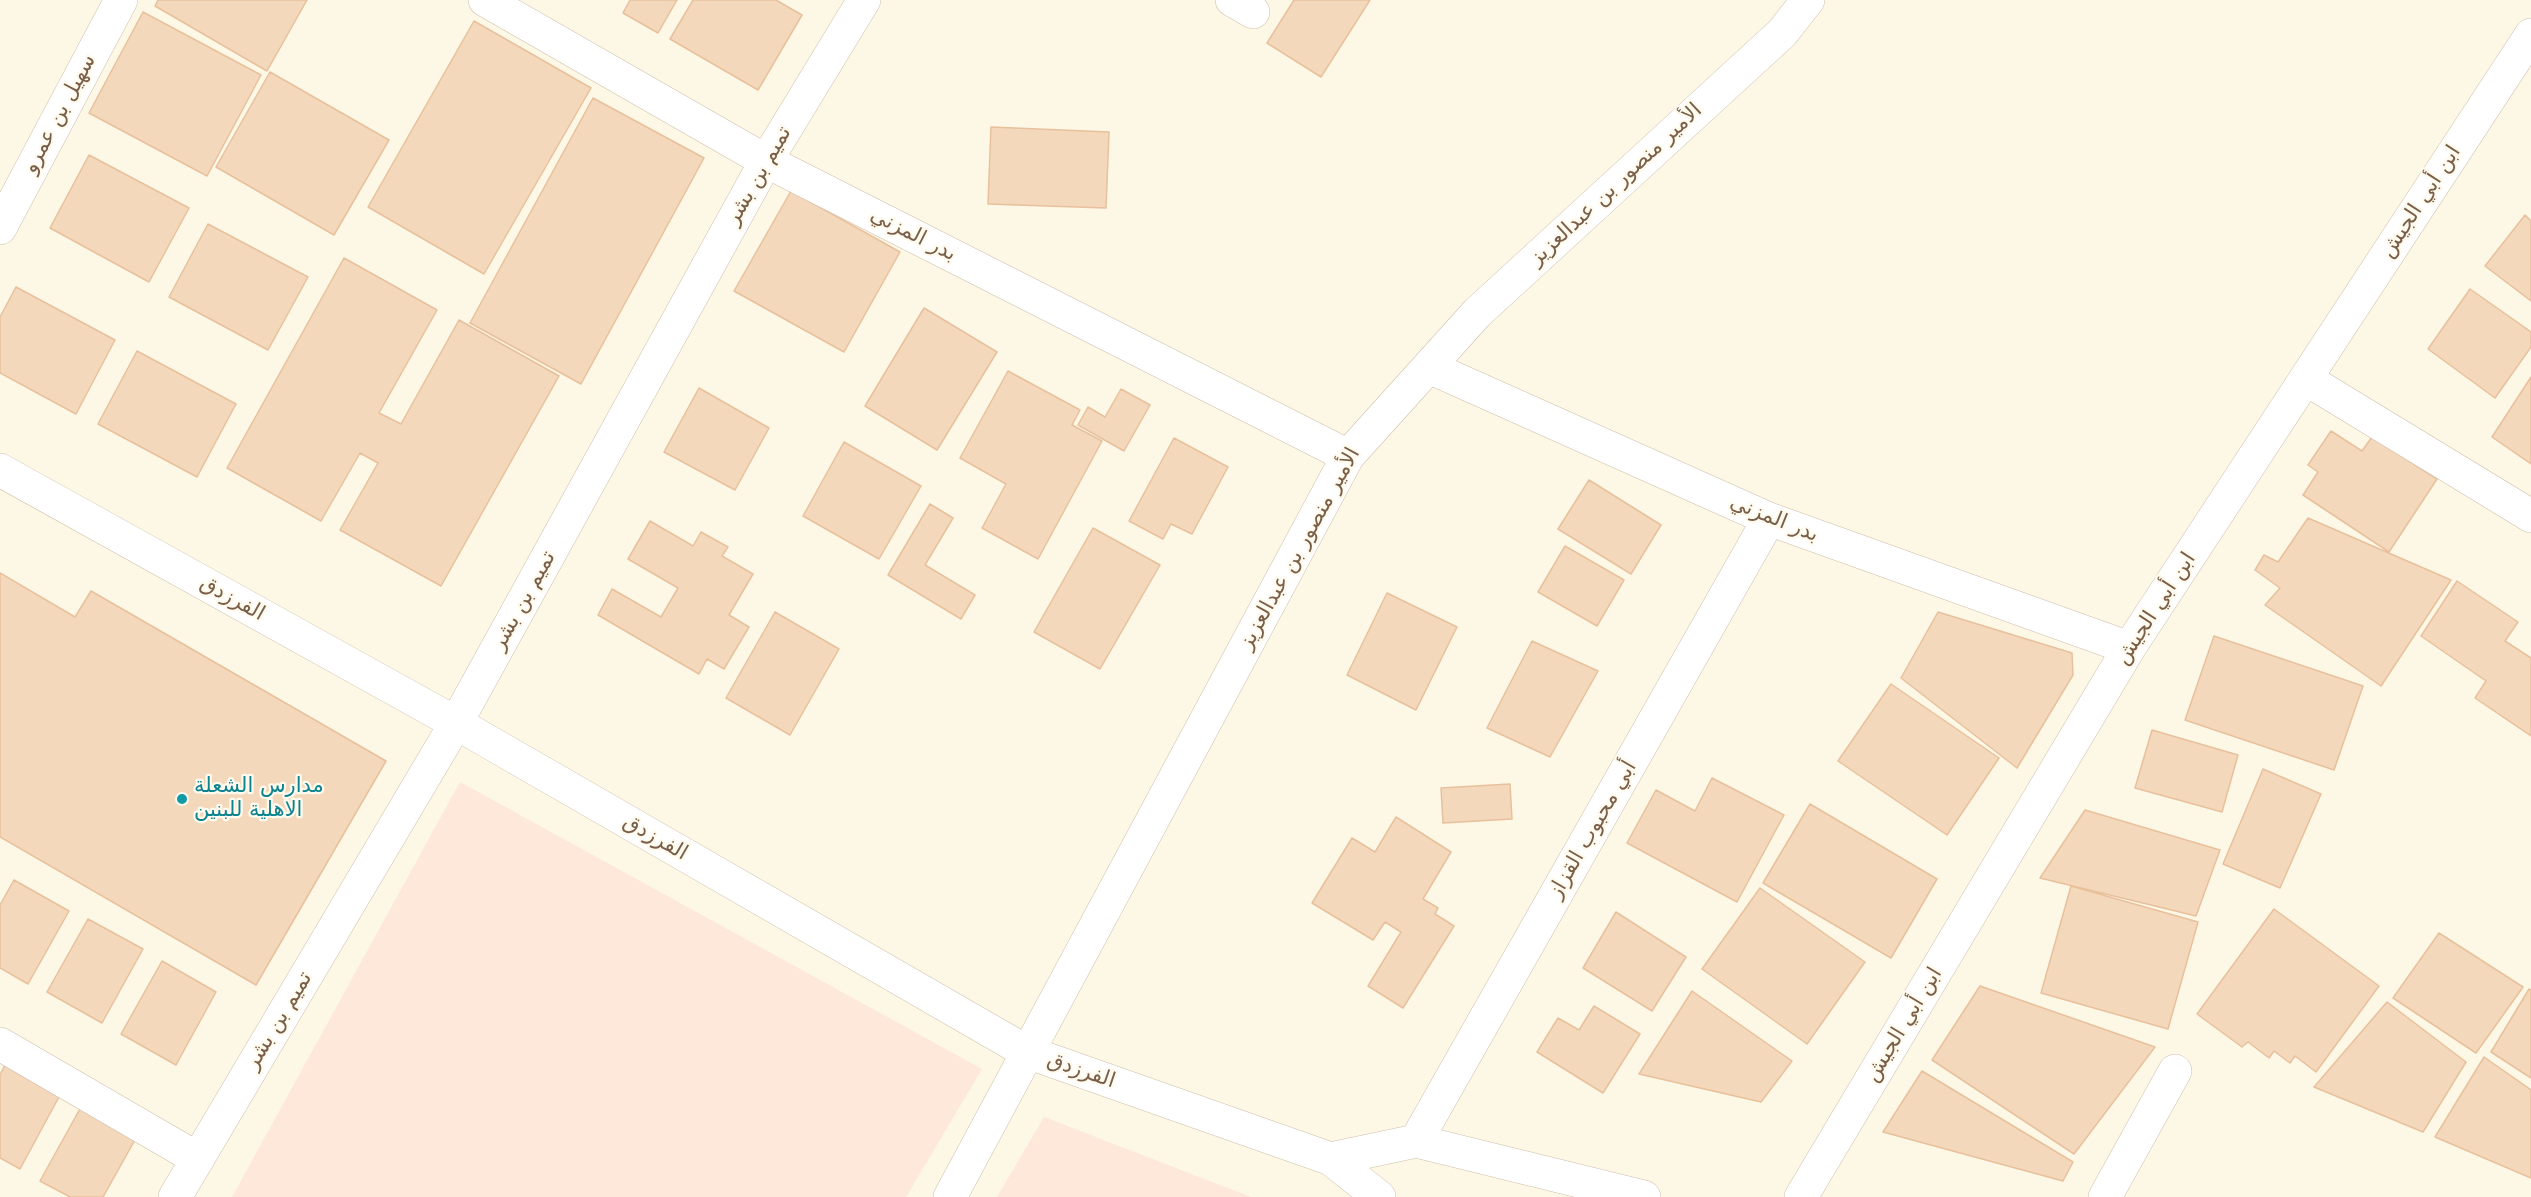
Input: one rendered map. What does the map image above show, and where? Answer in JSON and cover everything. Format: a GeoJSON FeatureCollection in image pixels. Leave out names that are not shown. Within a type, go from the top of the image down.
{"type":"FeatureCollection","features":[{"type":"Feature","properties":{"kind":"street","name":"سهيل بن عمرو"},"geometry":{"type":"LineString","coordinates":[[0,228],[121,0]]}},
{"type":"Feature","properties":{"kind":"street","name":"بدر المزني"},"geometry":{"type":"LineString","coordinates":[[485,0],[766,161],[1348,456]]}},
{"type":"Feature","properties":{"kind":"street","name":"تميم بن بشر"},"geometry":{"type":"LineString","coordinates":[[175,1197],[456,723],[766,161],[864,0]]}},
{"type":"Feature","properties":{"kind":"street","name":"الأمير منصور بن عبدالعزيز"},"geometry":{"type":"LineString","coordinates":[[950,1197],[1348,456],[1477,313],[1782,33],[1808,0]]}},
{"type":"Feature","properties":{"kind":"street","name":"ابن أبي الجيش"},"geometry":{"type":"LineString","coordinates":[[1801,1197],[2130,648],[2531,35]]}},
{"type":"Feature","properties":{"kind":"street","name":"بدر المزني"},"geometry":{"type":"LineString","coordinates":[[1429,367],[1769,519],[2130,648]]}},
{"type":"Feature","properties":{"kind":"street"},"geometry":{"type":"LineString","coordinates":[[2306,379],[2531,516]]}},
{"type":"Feature","properties":{"kind":"street","name":"الفرزدق"},"geometry":{"type":"LineString","coordinates":[[0,470],[456,723],[1027,1052],[1331,1158],[1378,1197]]}},
{"type":"Feature","properties":{"kind":"street","name":"أبي محبوب القزاز"},"geometry":{"type":"LineString","coordinates":[[1416,1141],[1769,519]]}},
{"type":"Feature","properties":{"kind":"street"},"geometry":{"type":"LineString","coordinates":[[0,1044],[198,1158]]}},
{"type":"Feature","properties":{"kind":"street"},"geometry":{"type":"LineString","coordinates":[[2105,1197],[2175,1071]]}},
{"type":"Feature","properties":{"kind":"street"},"geometry":{"type":"LineString","coordinates":[[1331,1158],[1416,1141],[1644,1197]]}},
{"type":"Feature","properties":{"kind":"shaded area"},"geometry":{"type":"Polygon","coordinates":[[[460,782],[982,1069],[906,1197],[232,1197],[460,782]]]}},
{"type":"Feature","properties":{"kind":"shaded area"},"geometry":{"type":"Polygon","coordinates":[[[1044,1117],[1251,1197],[997,1197],[1044,1117]]]}},
{"type":"Feature","properties":{"kind":"building"},"geometry":{"type":"Polygon","coordinates":[[[158,0],[307,0],[267,71],[155,6],[158,0]]]}},
{"type":"Feature","properties":{"kind":"building"},"geometry":{"type":"Polygon","coordinates":[[[630,0],[677,0],[658,33],[623,13],[630,0]]]}},
{"type":"Feature","properties":{"kind":"building"},"geometry":{"type":"Polygon","coordinates":[[[693,0],[776,0],[802,15],[758,90],[670,39],[693,0]]]}},
{"type":"Feature","properties":{"kind":"building"},"geometry":{"type":"Polygon","coordinates":[[[1294,0],[1370,0],[1321,77],[1267,43],[1294,0]]]}},
{"type":"Feature","properties":{"kind":"building"},"geometry":{"type":"Polygon","coordinates":[[[143,12],[261,75],[207,176],[89,113],[143,12]]]}},
{"type":"Feature","properties":{"kind":"building"},"geometry":{"type":"Polygon","coordinates":[[[474,21],[591,88],[484,274],[368,207],[474,21]]]}},
{"type":"Feature","properties":{"kind":"building"},"geometry":{"type":"Polygon","coordinates":[[[270,72],[389,140],[334,235],[216,167],[270,72]]]}},
{"type":"Feature","properties":{"kind":"building"},"geometry":{"type":"Polygon","coordinates":[[[593,98],[704,158],[581,384],[470,323],[593,98]]]}},
{"type":"Feature","properties":{"kind":"building"},"geometry":{"type":"Polygon","coordinates":[[[991,127],[1109,132],[1106,208],[988,204],[991,127]]]}},
{"type":"Feature","properties":{"kind":"building"},"geometry":{"type":"Polygon","coordinates":[[[89,155],[189,208],[149,282],[50,228],[89,155]]]}},
{"type":"Feature","properties":{"kind":"building"},"geometry":{"type":"Polygon","coordinates":[[[791,191],[900,252],[844,352],[734,291],[791,191]]]}},
{"type":"Feature","properties":{"kind":"building"},"geometry":{"type":"Polygon","coordinates":[[[2525,215],[2531,221],[2531,301],[2485,266],[2525,215]]]}},
{"type":"Feature","properties":{"kind":"building"},"geometry":{"type":"Polygon","coordinates":[[[208,224],[308,277],[268,350],[169,297],[208,224]]]}},
{"type":"Feature","properties":{"kind":"building"},"geometry":{"type":"Polygon","coordinates":[[[344,258],[437,310],[379,413],[401,424],[459,320],[559,376],[441,586],[340,530],[378,463],[360,453],[321,521],[227,468],[344,258]]]}},
{"type":"Feature","properties":{"kind":"building"},"geometry":{"type":"Polygon","coordinates":[[[16,287],[115,340],[76,414],[0,373],[0,317],[16,287]]]}},
{"type":"Feature","properties":{"kind":"building"},"geometry":{"type":"Polygon","coordinates":[[[2470,289],[2531,332],[2531,347],[2495,398],[2428,349],[2470,289]]]}},
{"type":"Feature","properties":{"kind":"building"},"geometry":{"type":"Polygon","coordinates":[[[924,308],[997,352],[937,450],[865,406],[924,308]]]}},
{"type":"Feature","properties":{"kind":"building"},"geometry":{"type":"Polygon","coordinates":[[[137,351],[236,404],[197,477],[98,424],[137,351]]]}},
{"type":"Feature","properties":{"kind":"building"},"geometry":{"type":"Polygon","coordinates":[[[1008,371],[1080,410],[1072,425],[1102,441],[1038,559],[982,528],[1006,484],[960,458],[1008,371]]]}},
{"type":"Feature","properties":{"kind":"building"},"geometry":{"type":"Polygon","coordinates":[[[2531,377],[2531,464],[2492,437],[2531,377]]]}},
{"type":"Feature","properties":{"kind":"building"},"geometry":{"type":"Polygon","coordinates":[[[699,388],[769,428],[735,490],[664,452],[699,388]]]}},
{"type":"Feature","properties":{"kind":"building"},"geometry":{"type":"Polygon","coordinates":[[[1121,389],[1150,405],[1124,451],[1078,425],[1088,407],[1105,417],[1121,389]]]}},
{"type":"Feature","properties":{"kind":"building"},"geometry":{"type":"Polygon","coordinates":[[[2331,431],[2362,451],[2372,437],[2437,479],[2389,552],[2303,495],[2318,472],[2308,465],[2331,431]]]}},
{"type":"Feature","properties":{"kind":"building"},"geometry":{"type":"Polygon","coordinates":[[[1174,438],[1228,467],[1192,534],[1171,524],[1163,539],[1129,521],[1174,438]]]}},
{"type":"Feature","properties":{"kind":"building"},"geometry":{"type":"Polygon","coordinates":[[[844,442],[921,486],[879,559],[803,516],[844,442]]]}},
{"type":"Feature","properties":{"kind":"building"},"geometry":{"type":"Polygon","coordinates":[[[1589,480],[1661,525],[1631,574],[1558,529],[1589,480]]]}},
{"type":"Feature","properties":{"kind":"building"},"geometry":{"type":"Polygon","coordinates":[[[930,504],[953,518],[925,565],[975,595],[961,619],[888,575],[930,504]]]}},
{"type":"Feature","properties":{"kind":"building"},"geometry":{"type":"Polygon","coordinates":[[[2308,518],[2451,580],[2381,686],[2265,605],[2280,588],[2255,570],[2264,555],[2278,562],[2308,518]]]}},
{"type":"Feature","properties":{"kind":"building"},"geometry":{"type":"Polygon","coordinates":[[[650,521],[693,546],[701,532],[728,547],[722,556],[753,574],[729,615],[749,627],[724,669],[707,659],[699,674],[598,615],[612,589],[661,617],[678,588],[628,559],[650,521]]]}},
{"type":"Feature","properties":{"kind":"building"},"geometry":{"type":"Polygon","coordinates":[[[1093,528],[1160,565],[1100,669],[1034,632],[1093,528]]]}},
{"type":"Feature","properties":{"kind":"building"},"geometry":{"type":"Polygon","coordinates":[[[1565,546],[1624,580],[1597,626],[1538,592],[1565,546]]]}},
{"type":"Feature","properties":{"kind":"building","name":"مدارس الشعلة الاهلية للبنين"},"geometry":{"type":"Polygon","coordinates":[[[0,573],[75,617],[91,591],[386,761],[256,985],[0,837],[0,573]]]}},
{"type":"Feature","properties":{"kind":"building"},"geometry":{"type":"Polygon","coordinates":[[[2457,581],[2518,622],[2505,641],[2531,658],[2531,736],[2475,698],[2486,681],[2421,636],[2457,581]]]}},
{"type":"Feature","properties":{"kind":"building"},"geometry":{"type":"Polygon","coordinates":[[[1387,593],[1457,627],[1416,710],[1347,675],[1387,593]]]}},
{"type":"Feature","properties":{"kind":"building"},"geometry":{"type":"Polygon","coordinates":[[[775,612],[839,649],[790,735],[726,698],[775,612]]]}},
{"type":"Feature","properties":{"kind":"building"},"geometry":{"type":"Polygon","coordinates":[[[1938,612],[2072,653],[2073,675],[2017,768],[1901,678],[1938,612]]]}},
{"type":"Feature","properties":{"kind":"building"},"geometry":{"type":"Polygon","coordinates":[[[2214,636],[2363,686],[2334,770],[2185,720],[2214,636]]]}},
{"type":"Feature","properties":{"kind":"building"},"geometry":{"type":"Polygon","coordinates":[[[1532,641],[1598,671],[1550,757],[1487,728],[1532,641]]]}},
{"type":"Feature","properties":{"kind":"building"},"geometry":{"type":"Polygon","coordinates":[[[1891,684],[1999,758],[1947,835],[1838,761],[1891,684]]]}},
{"type":"Feature","properties":{"kind":"building"},"geometry":{"type":"Polygon","coordinates":[[[2152,730],[2238,755],[2222,812],[2135,788],[2152,730]]]}},
{"type":"Feature","properties":{"kind":"building"},"geometry":{"type":"Polygon","coordinates":[[[2263,769],[2321,794],[2280,888],[2223,864],[2263,769]]]}},
{"type":"Feature","properties":{"kind":"building"},"geometry":{"type":"Polygon","coordinates":[[[1712,778],[1784,815],[1737,902],[1627,843],[1656,790],[1695,811],[1712,778]]]}},
{"type":"Feature","properties":{"kind":"building"},"geometry":{"type":"Polygon","coordinates":[[[1510,784],[1512,819],[1443,823],[1441,788],[1510,784]]]}},
{"type":"Feature","properties":{"kind":"building"},"geometry":{"type":"Polygon","coordinates":[[[1810,804],[1937,879],[1891,958],[1763,883],[1810,804]]]}},
{"type":"Feature","properties":{"kind":"building"},"geometry":{"type":"Polygon","coordinates":[[[2085,810],[2220,850],[2196,916],[2040,878],[2085,810]]]}},
{"type":"Feature","properties":{"kind":"building"},"geometry":{"type":"Polygon","coordinates":[[[1396,817],[1451,852],[1423,899],[1438,908],[1435,914],[1454,926],[1403,1008],[1368,986],[1401,932],[1385,922],[1373,940],[1312,903],[1352,838],[1375,852],[1396,817]]]}},
{"type":"Feature","properties":{"kind":"building"},"geometry":{"type":"Polygon","coordinates":[[[14,880],[69,911],[28,984],[0,968],[0,905],[14,880]]]}},
{"type":"Feature","properties":{"kind":"building"},"geometry":{"type":"Polygon","coordinates":[[[2071,886],[2198,922],[2168,1029],[2041,993],[2071,886]]]}},
{"type":"Feature","properties":{"kind":"building"},"geometry":{"type":"Polygon","coordinates":[[[1760,888],[1865,962],[1807,1044],[1702,969],[1760,888]]]}},
{"type":"Feature","properties":{"kind":"building"},"geometry":{"type":"Polygon","coordinates":[[[2274,909],[2379,986],[2316,1072],[2295,1056],[2290,1063],[2274,1051],[2269,1058],[2248,1042],[2242,1047],[2197,1014],[2274,909]]]}},
{"type":"Feature","properties":{"kind":"building"},"geometry":{"type":"Polygon","coordinates":[[[1616,912],[1686,957],[1652,1011],[1583,968],[1616,912]]]}},
{"type":"Feature","properties":{"kind":"building"},"geometry":{"type":"Polygon","coordinates":[[[88,919],[143,949],[102,1023],[47,992],[88,919]]]}},
{"type":"Feature","properties":{"kind":"building"},"geometry":{"type":"Polygon","coordinates":[[[2439,933],[2523,987],[2476,1053],[2393,998],[2439,933]]]}},
{"type":"Feature","properties":{"kind":"building"},"geometry":{"type":"Polygon","coordinates":[[[162,961],[216,992],[176,1065],[121,1034],[162,961]]]}},
{"type":"Feature","properties":{"kind":"building"},"geometry":{"type":"Polygon","coordinates":[[[1980,986],[2155,1047],[2074,1154],[1932,1060],[1980,986]]]}},
{"type":"Feature","properties":{"kind":"building"},"geometry":{"type":"Polygon","coordinates":[[[2529,989],[2531,990],[2531,1078],[2491,1052],[2529,989]]]}},
{"type":"Feature","properties":{"kind":"building"},"geometry":{"type":"Polygon","coordinates":[[[1692,991],[1792,1061],[1761,1102],[1639,1074],[1692,991]]]}},
{"type":"Feature","properties":{"kind":"building"},"geometry":{"type":"Polygon","coordinates":[[[2387,1002],[2466,1062],[2423,1132],[2314,1087],[2387,1002]]]}},
{"type":"Feature","properties":{"kind":"building"},"geometry":{"type":"Polygon","coordinates":[[[1594,1006],[1640,1034],[1603,1093],[1537,1052],[1558,1018],[1579,1030],[1594,1006]]]}},
{"type":"Feature","properties":{"kind":"building"},"geometry":{"type":"Polygon","coordinates":[[[2484,1057],[2531,1090],[2531,1178],[2435,1137],[2484,1057]]]}},
{"type":"Feature","properties":{"kind":"building"},"geometry":{"type":"Polygon","coordinates":[[[5,1065],[60,1095],[20,1169],[0,1158],[0,1075],[5,1065]]]}},
{"type":"Feature","properties":{"kind":"building"},"geometry":{"type":"Polygon","coordinates":[[[1922,1071],[2073,1162],[2063,1181],[1883,1132],[1922,1071]]]}},
{"type":"Feature","properties":{"kind":"building"},"geometry":{"type":"Polygon","coordinates":[[[81,1107],[136,1138],[103,1197],[70,1197],[40,1181],[81,1107]]]}},
{"type":"Feature","properties":{"kind":"place","name":"مدارس الشعلة الاهلية للبنين"},"geometry":{"type":"Point","coordinates":[182,799]}}]}
